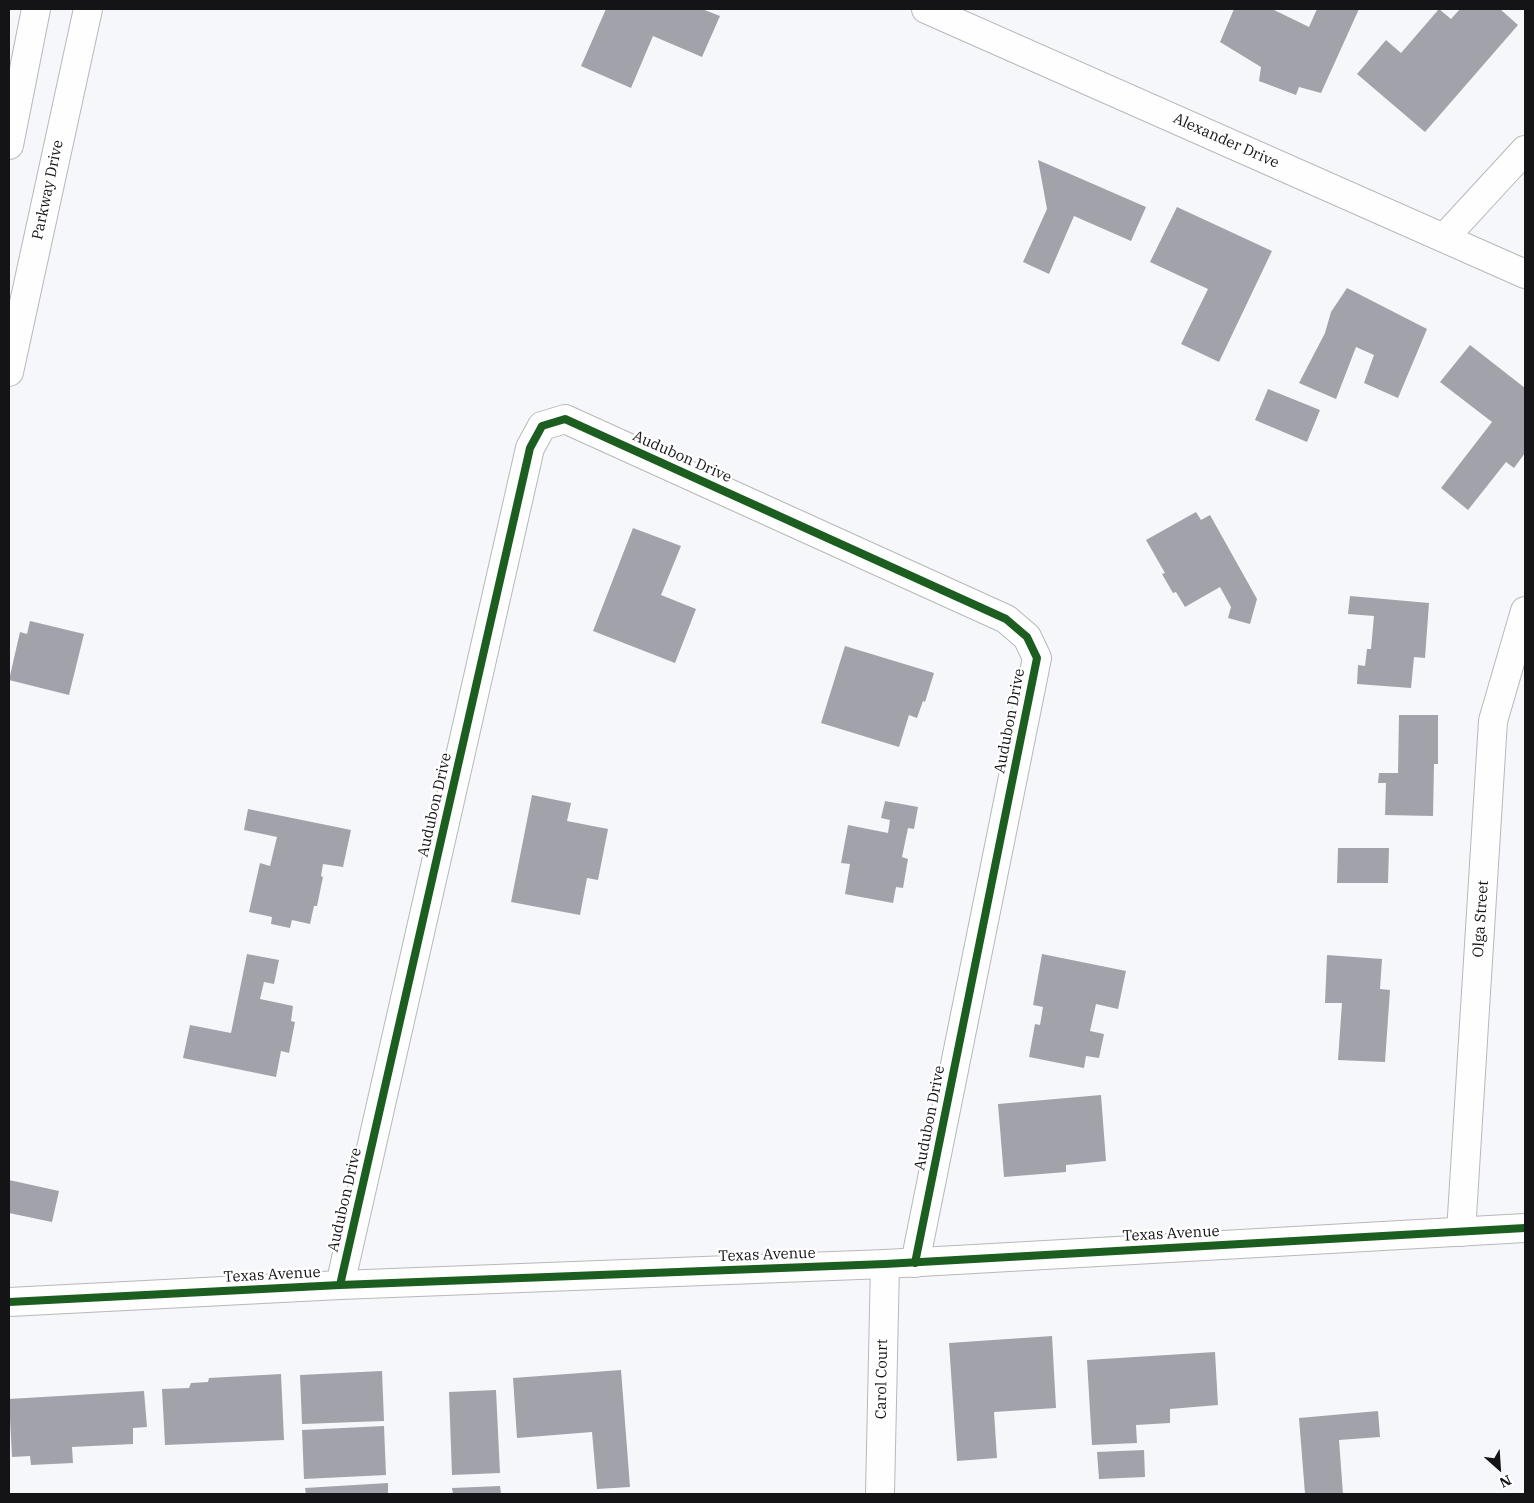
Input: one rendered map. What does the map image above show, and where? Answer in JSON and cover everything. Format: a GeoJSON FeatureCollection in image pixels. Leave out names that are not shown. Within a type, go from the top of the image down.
{"type":"FeatureCollection","features":[{"type":"Feature","properties":{"kind":"street"},"geometry":{"type":"LineString","coordinates":[[9,145],[36,9]]}},
{"type":"Feature","properties":{"kind":"street","name":"Parkway Drive"},"geometry":{"type":"LineString","coordinates":[[9,372],[88,9]]}},
{"type":"Feature","properties":{"kind":"street","name":"Alexander Drive"},"geometry":{"type":"LineString","coordinates":[[926,9],[1525,274]]}},
{"type":"Feature","properties":{"kind":"street"},"geometry":{"type":"LineString","coordinates":[[1444,238],[1525,150]]}},
{"type":"Feature","properties":{"kind":"street","name":"Audubon Drive"},"geometry":{"type":"LineString","coordinates":[[340,1286],[530,448],[542,426],[565,419],[1006,619],[1027,637],[1037,658],[915,1262]]}},
{"type":"Feature","properties":{"kind":"street","name":"Olga Street"},"geometry":{"type":"LineString","coordinates":[[1461,1232],[1493,722],[1525,611]]}},
{"type":"Feature","properties":{"kind":"street","name":"Texas Avenue"},"geometry":{"type":"LineString","coordinates":[[9,1302],[340,1286],[885,1264],[1525,1228]]}},
{"type":"Feature","properties":{"kind":"street","name":"Carol Court"},"geometry":{"type":"LineString","coordinates":[[880,1494],[885,1264]]}},
{"type":"Feature","properties":{"kind":"building"},"geometry":{"type":"Polygon","coordinates":[[[606,9],[702,9],[720,16],[702,57],[653,36],[631,88],[581,66],[606,9]]]}},
{"type":"Feature","properties":{"kind":"building"},"geometry":{"type":"Polygon","coordinates":[[[1234,9],[1272,9],[1309,27],[1317,9],[1359,9],[1321,93],[1299,87],[1296,95],[1259,81],[1261,67],[1220,42],[1234,9]]]}},
{"type":"Feature","properties":{"kind":"building"},"geometry":{"type":"Polygon","coordinates":[[[1439,9],[1451,19],[1460,9],[1500,9],[1518,25],[1425,132],[1357,74],[1386,40],[1401,53],[1439,9]]]}},
{"type":"Feature","properties":{"kind":"building"},"geometry":{"type":"Polygon","coordinates":[[[1038,160],[1146,207],[1131,241],[1074,216],[1049,274],[1023,262],[1047,209],[1038,160]]]}},
{"type":"Feature","properties":{"kind":"building"},"geometry":{"type":"Polygon","coordinates":[[[1177,207],[1272,251],[1219,362],[1181,344],[1208,289],[1150,262],[1177,207]]]}},
{"type":"Feature","properties":{"kind":"building"},"geometry":{"type":"Polygon","coordinates":[[[1347,288],[1427,329],[1398,398],[1364,383],[1374,355],[1356,347],[1336,399],[1299,383],[1325,333],[1331,312],[1347,288]]]}},
{"type":"Feature","properties":{"kind":"building"},"geometry":{"type":"Polygon","coordinates":[[[1470,345],[1525,388],[1525,453],[1514,468],[1506,462],[1468,510],[1441,488],[1492,422],[1440,382],[1470,345]]]}},
{"type":"Feature","properties":{"kind":"building"},"geometry":{"type":"Polygon","coordinates":[[[1268,389],[1320,410],[1307,442],[1255,420],[1268,389]]]}},
{"type":"Feature","properties":{"kind":"building"},"geometry":{"type":"Polygon","coordinates":[[[1196,512],[1201,520],[1210,515],[1257,599],[1250,624],[1228,618],[1231,607],[1220,587],[1185,607],[1176,592],[1173,593],[1162,574],[1165,573],[1146,540],[1196,512]]]}},
{"type":"Feature","properties":{"kind":"building"},"geometry":{"type":"Polygon","coordinates":[[[633,528],[681,546],[661,595],[696,609],[675,663],[593,631],[633,528]]]}},
{"type":"Feature","properties":{"kind":"building"},"geometry":{"type":"Polygon","coordinates":[[[1350,596],[1429,603],[1425,658],[1414,657],[1411,688],[1357,684],[1358,665],[1365,666],[1367,649],[1371,649],[1374,616],[1348,614],[1350,596]]]}},
{"type":"Feature","properties":{"kind":"building"},"geometry":{"type":"Polygon","coordinates":[[[30,621],[84,634],[69,695],[9,680],[20,632],[27,634],[30,621]]]}},
{"type":"Feature","properties":{"kind":"building"},"geometry":{"type":"Polygon","coordinates":[[[845,646],[934,673],[925,702],[923,701],[917,718],[909,715],[899,747],[821,723],[845,646]]]}},
{"type":"Feature","properties":{"kind":"building"},"geometry":{"type":"Polygon","coordinates":[[[1399,715],[1438,715],[1438,764],[1434,764],[1433,816],[1385,815],[1386,783],[1378,783],[1379,773],[1398,773],[1399,715]]]}},
{"type":"Feature","properties":{"kind":"building"},"geometry":{"type":"Polygon","coordinates":[[[532,795],[571,803],[567,821],[608,829],[598,880],[587,878],[580,915],[511,902],[532,795]]]}},
{"type":"Feature","properties":{"kind":"building"},"geometry":{"type":"Polygon","coordinates":[[[885,801],[918,807],[914,829],[908,828],[902,857],[908,859],[903,888],[896,887],[893,903],[845,894],[850,864],[841,863],[848,825],[888,833],[890,820],[881,818],[885,801]]]}},
{"type":"Feature","properties":{"kind":"building"},"geometry":{"type":"Polygon","coordinates":[[[248,809],[351,830],[343,867],[323,864],[321,876],[323,877],[317,906],[314,906],[310,924],[292,920],[290,928],[271,924],[272,917],[249,912],[260,863],[270,866],[277,837],[244,830],[248,809]]]}},
{"type":"Feature","properties":{"kind":"building"},"geometry":{"type":"Polygon","coordinates":[[[1338,848],[1389,848],[1388,883],[1337,883],[1338,848]]]}},
{"type":"Feature","properties":{"kind":"building"},"geometry":{"type":"Polygon","coordinates":[[[247,954],[279,960],[274,984],[264,982],[260,999],[293,1006],[291,1021],[295,1022],[289,1053],[281,1051],[276,1077],[183,1058],[190,1025],[231,1033],[247,954]]]}},
{"type":"Feature","properties":{"kind":"building"},"geometry":{"type":"Polygon","coordinates":[[[1042,954],[1126,971],[1118,1009],[1096,1004],[1090,1031],[1104,1034],[1099,1058],[1086,1056],[1084,1068],[1029,1057],[1035,1024],[1040,1025],[1043,1007],[1033,1005],[1042,954]]]}},
{"type":"Feature","properties":{"kind":"building"},"geometry":{"type":"Polygon","coordinates":[[[1327,955],[1382,959],[1380,989],[1390,990],[1385,1062],[1338,1060],[1342,1003],[1325,1003],[1327,955]]]}},
{"type":"Feature","properties":{"kind":"building"},"geometry":{"type":"Polygon","coordinates":[[[1101,1095],[1106,1161],[1066,1165],[1066,1172],[1004,1177],[998,1104],[1101,1095]]]}},
{"type":"Feature","properties":{"kind":"building"},"geometry":{"type":"Polygon","coordinates":[[[9,1180],[59,1191],[52,1222],[9,1213],[9,1180]]]}},
{"type":"Feature","properties":{"kind":"building"},"geometry":{"type":"Polygon","coordinates":[[[1052,1336],[1056,1408],[994,1412],[997,1458],[957,1461],[949,1343],[1052,1336]]]}},
{"type":"Feature","properties":{"kind":"building"},"geometry":{"type":"Polygon","coordinates":[[[1215,1352],[1218,1405],[1170,1409],[1170,1423],[1136,1425],[1137,1443],[1092,1445],[1087,1360],[1215,1352]]]}},
{"type":"Feature","properties":{"kind":"building"},"geometry":{"type":"Polygon","coordinates":[[[621,1370],[630,1487],[597,1489],[592,1432],[517,1438],[513,1378],[621,1370]]]}},
{"type":"Feature","properties":{"kind":"building"},"geometry":{"type":"Polygon","coordinates":[[[382,1371],[384,1421],[302,1424],[300,1375],[382,1371]]]}},
{"type":"Feature","properties":{"kind":"building"},"geometry":{"type":"Polygon","coordinates":[[[281,1374],[284,1440],[165,1445],[162,1389],[189,1388],[191,1383],[208,1382],[209,1378],[281,1374]]]}},
{"type":"Feature","properties":{"kind":"building"},"geometry":{"type":"Polygon","coordinates":[[[496,1390],[500,1473],[452,1475],[449,1392],[496,1390]]]}},
{"type":"Feature","properties":{"kind":"building"},"geometry":{"type":"Polygon","coordinates":[[[144,1391],[147,1427],[133,1428],[133,1444],[72,1447],[73,1463],[31,1465],[30,1456],[12,1457],[9,1399],[144,1391]]]}},
{"type":"Feature","properties":{"kind":"building"},"geometry":{"type":"Polygon","coordinates":[[[1378,1411],[1380,1437],[1339,1440],[1343,1494],[1305,1494],[1299,1418],[1378,1411]]]}},
{"type":"Feature","properties":{"kind":"building"},"geometry":{"type":"Polygon","coordinates":[[[384,1426],[386,1475],[304,1479],[302,1430],[384,1426]]]}},
{"type":"Feature","properties":{"kind":"building"},"geometry":{"type":"Polygon","coordinates":[[[1144,1450],[1145,1477],[1099,1479],[1097,1452],[1144,1450]]]}},
{"type":"Feature","properties":{"kind":"building"},"geometry":{"type":"Polygon","coordinates":[[[388,1483],[388,1494],[306,1494],[305,1488],[388,1483]]]}},
{"type":"Feature","properties":{"kind":"building"},"geometry":{"type":"Polygon","coordinates":[[[500,1486],[501,1494],[453,1494],[452,1488],[500,1486]]]}},
{"type":"Feature","properties":{"kind":"cycle path"},"geometry":{"type":"LineString","coordinates":[[340,1285],[530,448],[542,426],[565,419],[1006,619],[1027,637],[1037,658],[915,1263]]}},
{"type":"Feature","properties":{"kind":"cycle path"},"geometry":{"type":"LineString","coordinates":[[9,1302],[340,1285],[885,1264],[1525,1228]]}}]}
